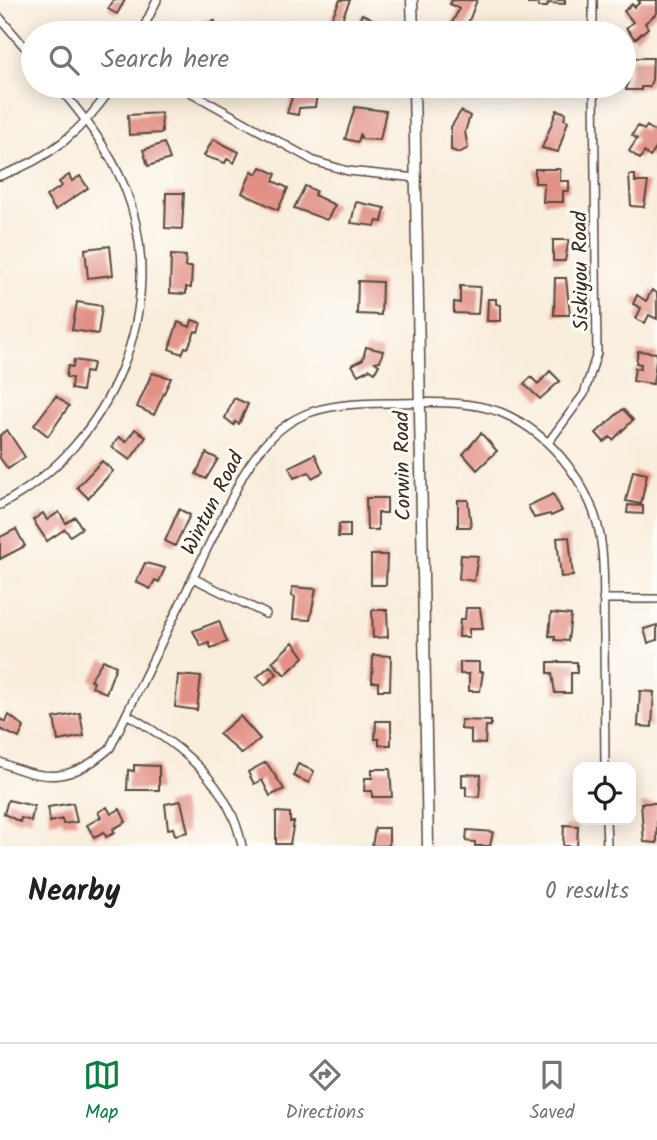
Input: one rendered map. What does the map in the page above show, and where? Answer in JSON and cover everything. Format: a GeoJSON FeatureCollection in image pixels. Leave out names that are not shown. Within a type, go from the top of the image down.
{"type":"FeatureCollection","features":[{"type":"Feature","properties":{"kind":"main road"},"geometry":{"type":"LineString","coordinates":[[412,0],[413,21]]}},
{"type":"Feature","properties":{"kind":"main road","name":"Corwin Road"},"geometry":{"type":"LineString","coordinates":[[414,98],[428,846]]}},
{"type":"Feature","properties":{"kind":"street"},"geometry":{"type":"LineString","coordinates":[[147,21],[157,0]]}},
{"type":"Feature","properties":{"kind":"street"},"geometry":{"type":"LineString","coordinates":[[593,0],[593,21]]}},
{"type":"Feature","properties":{"kind":"street"},"geometry":{"type":"LineString","coordinates":[[0,18],[21,43]]}},
{"type":"Feature","properties":{"kind":"street"},"geometry":{"type":"LineString","coordinates":[[0,505],[32,485],[61,461],[86,432],[110,396],[128,358],[138,316],[141,273],[138,233],[121,179],[107,150],[68,98]]}},
{"type":"Feature","properties":{"kind":"street"},"geometry":{"type":"LineString","coordinates":[[0,176],[23,168],[61,147],[88,121],[104,98]]}},
{"type":"Feature","properties":{"kind":"street"},"geometry":{"type":"LineString","coordinates":[[200,98],[314,161],[348,172],[417,178]]}},
{"type":"Feature","properties":{"kind":"street","name":"Siskiyou Road"},"geometry":{"type":"LineString","coordinates":[[548,443],[584,394],[597,353],[594,98]]}},
{"type":"Feature","properties":{"kind":"street","name":"Wintun Road"},"geometry":{"type":"LineString","coordinates":[[0,762],[25,773],[69,775],[93,763],[110,748],[243,475],[261,445],[288,421],[315,410],[359,404],[420,403],[472,405],[501,413],[548,443],[573,472],[592,506],[602,549],[605,762]]}},
{"type":"Feature","properties":{"kind":"street"},"geometry":{"type":"LineString","coordinates":[[194,578],[267,614]]}},
{"type":"Feature","properties":{"kind":"street"},"geometry":{"type":"LineString","coordinates":[[603,599],[657,599]]}},
{"type":"Feature","properties":{"kind":"street"},"geometry":{"type":"LineString","coordinates":[[128,715],[169,739],[198,763],[221,794],[242,846]]}},
{"type":"Feature","properties":{"kind":"street"},"geometry":{"type":"LineString","coordinates":[[606,825],[607,846]]}},
{"type":"Feature","properties":{"kind":"building"},"geometry":{"type":"Polygon","coordinates":[[[114,0],[125,0],[117,14],[108,9],[114,0]]]}},
{"type":"Feature","properties":{"kind":"building"},"geometry":{"type":"Polygon","coordinates":[[[340,0],[350,0],[341,21],[331,19],[340,0]]]}},
{"type":"Feature","properties":{"kind":"building"},"geometry":{"type":"Polygon","coordinates":[[[452,0],[477,0],[469,21],[453,21],[459,9],[450,4],[452,0]]]}},
{"type":"Feature","properties":{"kind":"building"},"geometry":{"type":"Polygon","coordinates":[[[528,0],[565,0],[565,4],[548,3],[547,7],[538,7],[538,4],[528,4],[528,0]]]}},
{"type":"Feature","properties":{"kind":"building"},"geometry":{"type":"Polygon","coordinates":[[[638,0],[657,0],[657,13],[645,23],[648,28],[636,38],[636,21],[632,21],[624,11],[632,4],[635,7],[640,2],[638,0]]]}},
{"type":"Feature","properties":{"kind":"building"},"geometry":{"type":"Polygon","coordinates":[[[362,14],[371,18],[370,21],[359,21],[362,14]]]}},
{"type":"Feature","properties":{"kind":"building"},"geometry":{"type":"Polygon","coordinates":[[[636,58],[653,58],[652,80],[649,87],[641,87],[641,90],[636,90],[636,58]]]}},
{"type":"Feature","properties":{"kind":"building"},"geometry":{"type":"Polygon","coordinates":[[[292,98],[316,98],[315,107],[299,108],[298,115],[287,113],[292,98]]]}},
{"type":"Feature","properties":{"kind":"building"},"geometry":{"type":"Polygon","coordinates":[[[355,107],[386,111],[380,140],[362,139],[360,135],[358,142],[345,139],[355,107]]]}},
{"type":"Feature","properties":{"kind":"building"},"geometry":{"type":"Polygon","coordinates":[[[557,110],[566,113],[564,119],[568,121],[558,152],[542,148],[557,110]]]}},
{"type":"Feature","properties":{"kind":"building"},"geometry":{"type":"Polygon","coordinates":[[[461,111],[470,116],[465,132],[468,148],[459,153],[451,150],[451,127],[461,111]]]}},
{"type":"Feature","properties":{"kind":"building"},"geometry":{"type":"Polygon","coordinates":[[[161,113],[162,133],[129,135],[128,115],[161,113]]]}},
{"type":"Feature","properties":{"kind":"building"},"geometry":{"type":"Polygon","coordinates":[[[638,126],[644,130],[647,126],[657,133],[657,147],[650,157],[644,152],[640,159],[629,151],[637,139],[632,135],[638,126]]]}},
{"type":"Feature","properties":{"kind":"building"},"geometry":{"type":"Polygon","coordinates":[[[213,139],[239,152],[234,163],[227,159],[225,163],[204,156],[213,139]]]}},
{"type":"Feature","properties":{"kind":"building"},"geometry":{"type":"Polygon","coordinates":[[[164,143],[170,159],[148,166],[143,150],[164,143]]]}},
{"type":"Feature","properties":{"kind":"building"},"geometry":{"type":"Polygon","coordinates":[[[261,167],[276,174],[273,181],[288,188],[278,210],[242,193],[252,171],[257,174],[261,167]]]}},
{"type":"Feature","properties":{"kind":"building"},"geometry":{"type":"Polygon","coordinates":[[[535,169],[560,169],[560,181],[569,181],[569,191],[563,191],[563,202],[543,202],[544,183],[535,183],[535,169]]]}},
{"type":"Feature","properties":{"kind":"building"},"geometry":{"type":"Polygon","coordinates":[[[69,175],[72,181],[80,176],[88,188],[55,210],[46,196],[62,186],[59,182],[69,175]]]}},
{"type":"Feature","properties":{"kind":"building"},"geometry":{"type":"Polygon","coordinates":[[[629,175],[635,175],[635,182],[648,182],[644,207],[631,206],[629,175]]]}},
{"type":"Feature","properties":{"kind":"building"},"geometry":{"type":"Polygon","coordinates":[[[305,186],[316,191],[314,195],[335,205],[327,220],[294,208],[305,186]]]}},
{"type":"Feature","properties":{"kind":"building"},"geometry":{"type":"Polygon","coordinates":[[[166,193],[184,193],[182,229],[165,228],[166,193]]]}},
{"type":"Feature","properties":{"kind":"building"},"geometry":{"type":"Polygon","coordinates":[[[356,202],[385,208],[382,222],[377,221],[375,226],[351,223],[356,202]]]}},
{"type":"Feature","properties":{"kind":"building"},"geometry":{"type":"Polygon","coordinates":[[[553,240],[569,240],[565,261],[553,261],[553,240]]]}},
{"type":"Feature","properties":{"kind":"building"},"geometry":{"type":"Polygon","coordinates":[[[110,246],[113,275],[88,278],[85,249],[110,246]]]}},
{"type":"Feature","properties":{"kind":"building"},"geometry":{"type":"Polygon","coordinates":[[[171,255],[186,256],[185,267],[192,267],[191,288],[186,287],[186,294],[170,293],[171,255]]]}},
{"type":"Feature","properties":{"kind":"building"},"geometry":{"type":"Polygon","coordinates":[[[555,278],[566,278],[570,315],[554,315],[555,278]]]}},
{"type":"Feature","properties":{"kind":"building"},"geometry":{"type":"Polygon","coordinates":[[[358,281],[382,282],[381,315],[357,314],[358,281]]]}},
{"type":"Feature","properties":{"kind":"building"},"geometry":{"type":"Polygon","coordinates":[[[460,286],[480,287],[478,314],[454,313],[454,302],[460,303],[460,286]]]}},
{"type":"Feature","properties":{"kind":"building"},"geometry":{"type":"Polygon","coordinates":[[[652,290],[657,293],[657,319],[649,315],[645,323],[636,319],[641,308],[633,304],[637,295],[646,301],[652,290]]]}},
{"type":"Feature","properties":{"kind":"building"},"geometry":{"type":"Polygon","coordinates":[[[488,299],[496,299],[496,304],[501,305],[501,321],[487,321],[488,299]]]}},
{"type":"Feature","properties":{"kind":"building"},"geometry":{"type":"Polygon","coordinates":[[[77,302],[102,306],[98,334],[72,330],[77,302]]]}},
{"type":"Feature","properties":{"kind":"building"},"geometry":{"type":"Polygon","coordinates":[[[192,320],[201,323],[188,348],[185,347],[182,354],[169,349],[178,322],[190,327],[192,320]]]}},
{"type":"Feature","properties":{"kind":"building"},"geometry":{"type":"Polygon","coordinates":[[[366,347],[383,351],[380,361],[375,362],[379,365],[375,372],[370,369],[358,375],[352,365],[363,359],[366,347]]]}},
{"type":"Feature","properties":{"kind":"building"},"geometry":{"type":"Polygon","coordinates":[[[638,351],[657,353],[653,384],[633,381],[635,368],[640,369],[641,364],[636,363],[638,351]]]}},
{"type":"Feature","properties":{"kind":"building"},"geometry":{"type":"Polygon","coordinates":[[[74,360],[93,363],[91,373],[85,372],[82,391],[71,389],[72,378],[66,377],[68,366],[73,367],[74,360]]]}},
{"type":"Feature","properties":{"kind":"building"},"geometry":{"type":"Polygon","coordinates":[[[550,371],[560,381],[540,399],[524,384],[531,377],[538,384],[550,371]]]}},
{"type":"Feature","properties":{"kind":"building"},"geometry":{"type":"Polygon","coordinates":[[[152,373],[171,378],[154,415],[137,407],[152,373]]]}},
{"type":"Feature","properties":{"kind":"building"},"geometry":{"type":"Polygon","coordinates":[[[56,396],[69,406],[48,436],[34,425],[56,396]]]}},
{"type":"Feature","properties":{"kind":"building"},"geometry":{"type":"Polygon","coordinates":[[[234,398],[248,404],[239,424],[235,422],[234,425],[225,418],[234,398]]]}},
{"type":"Feature","properties":{"kind":"building"},"geometry":{"type":"Polygon","coordinates":[[[623,409],[633,420],[613,440],[610,437],[604,442],[596,433],[623,409]]]}},
{"type":"Feature","properties":{"kind":"building"},"geometry":{"type":"Polygon","coordinates":[[[135,429],[146,437],[130,460],[112,447],[119,437],[126,442],[135,429]]]}},
{"type":"Feature","properties":{"kind":"building"},"geometry":{"type":"Polygon","coordinates":[[[7,430],[25,457],[8,469],[0,458],[0,435],[7,430]]]}},
{"type":"Feature","properties":{"kind":"building"},"geometry":{"type":"Polygon","coordinates":[[[481,433],[497,451],[477,470],[463,454],[481,433]]]}},
{"type":"Feature","properties":{"kind":"building"},"geometry":{"type":"Polygon","coordinates":[[[206,453],[218,459],[206,479],[196,474],[206,453]]]}},
{"type":"Feature","properties":{"kind":"building"},"geometry":{"type":"Polygon","coordinates":[[[315,454],[323,472],[312,478],[309,472],[294,478],[289,467],[315,454]]]}},
{"type":"Feature","properties":{"kind":"building"},"geometry":{"type":"Polygon","coordinates":[[[102,461],[113,471],[88,498],[77,487],[102,461]]]}},
{"type":"Feature","properties":{"kind":"building"},"geometry":{"type":"Polygon","coordinates":[[[633,471],[647,474],[641,504],[626,501],[633,471]]]}},
{"type":"Feature","properties":{"kind":"building"},"geometry":{"type":"Polygon","coordinates":[[[553,494],[562,511],[551,516],[550,514],[534,518],[528,506],[553,494]]]}},
{"type":"Feature","properties":{"kind":"building"},"geometry":{"type":"Polygon","coordinates":[[[366,498],[387,498],[387,513],[378,513],[378,530],[367,530],[366,498]]]}},
{"type":"Feature","properties":{"kind":"building"},"geometry":{"type":"Polygon","coordinates":[[[458,500],[468,500],[471,527],[458,527],[458,500]]]}},
{"type":"Feature","properties":{"kind":"building"},"geometry":{"type":"Polygon","coordinates":[[[628,505],[643,506],[643,514],[627,513],[628,505]]]}},
{"type":"Feature","properties":{"kind":"building"},"geometry":{"type":"Polygon","coordinates":[[[179,509],[190,515],[175,546],[165,541],[179,509]]]}},
{"type":"Feature","properties":{"kind":"building"},"geometry":{"type":"Polygon","coordinates":[[[59,512],[66,523],[75,517],[82,528],[70,536],[65,529],[47,541],[33,520],[43,513],[47,520],[59,512]]]}},
{"type":"Feature","properties":{"kind":"building"},"geometry":{"type":"Polygon","coordinates":[[[339,524],[350,524],[350,537],[338,537],[339,524]]]}},
{"type":"Feature","properties":{"kind":"building"},"geometry":{"type":"Polygon","coordinates":[[[16,529],[25,546],[0,559],[0,537],[16,529]]]}},
{"type":"Feature","properties":{"kind":"building"},"geometry":{"type":"Polygon","coordinates":[[[569,537],[573,576],[561,577],[557,538],[569,537]]]}},
{"type":"Feature","properties":{"kind":"building"},"geometry":{"type":"Polygon","coordinates":[[[371,555],[387,555],[386,585],[371,585],[371,555]]]}},
{"type":"Feature","properties":{"kind":"building"},"geometry":{"type":"Polygon","coordinates":[[[461,555],[478,556],[474,581],[459,579],[461,555]]]}},
{"type":"Feature","properties":{"kind":"building"},"geometry":{"type":"Polygon","coordinates":[[[145,563],[165,568],[159,582],[155,580],[150,589],[136,582],[145,563]]]}},
{"type":"Feature","properties":{"kind":"building"},"geometry":{"type":"Polygon","coordinates":[[[292,587],[316,589],[310,620],[293,619],[295,597],[292,596],[292,587]]]}},
{"type":"Feature","properties":{"kind":"building"},"geometry":{"type":"Polygon","coordinates":[[[466,608],[480,608],[483,629],[469,629],[469,637],[459,637],[460,619],[465,619],[466,608]]]}},
{"type":"Feature","properties":{"kind":"building"},"geometry":{"type":"Polygon","coordinates":[[[372,610],[387,610],[388,637],[373,638],[372,610]]]}},
{"type":"Feature","properties":{"kind":"building"},"geometry":{"type":"Polygon","coordinates":[[[551,613],[571,615],[568,641],[555,640],[555,636],[549,636],[551,613]]]}},
{"type":"Feature","properties":{"kind":"building"},"geometry":{"type":"Polygon","coordinates":[[[219,621],[227,642],[211,648],[209,643],[201,646],[193,631],[219,621]]]}},
{"type":"Feature","properties":{"kind":"building"},"geometry":{"type":"Polygon","coordinates":[[[657,625],[657,640],[648,643],[644,629],[657,625]]]}},
{"type":"Feature","properties":{"kind":"building"},"geometry":{"type":"Polygon","coordinates":[[[293,642],[304,657],[285,675],[272,662],[293,642]]]}},
{"type":"Feature","properties":{"kind":"building"},"geometry":{"type":"Polygon","coordinates":[[[373,655],[391,656],[390,690],[378,690],[378,682],[372,682],[373,655]]]}},
{"type":"Feature","properties":{"kind":"building"},"geometry":{"type":"Polygon","coordinates":[[[103,660],[116,666],[106,693],[92,687],[94,682],[90,680],[103,660]]]}},
{"type":"Feature","properties":{"kind":"building"},"geometry":{"type":"Polygon","coordinates":[[[460,662],[479,662],[479,672],[483,672],[480,691],[469,691],[469,674],[460,674],[460,662]]]}},
{"type":"Feature","properties":{"kind":"building"},"geometry":{"type":"Polygon","coordinates":[[[548,662],[577,662],[577,673],[571,673],[571,693],[555,693],[552,673],[548,673],[548,662]]]}},
{"type":"Feature","properties":{"kind":"building"},"geometry":{"type":"Polygon","coordinates":[[[270,666],[277,674],[265,685],[257,677],[270,666]]]}},
{"type":"Feature","properties":{"kind":"building"},"geometry":{"type":"Polygon","coordinates":[[[178,675],[201,677],[197,710],[175,707],[178,675]]]}},
{"type":"Feature","properties":{"kind":"building"},"geometry":{"type":"Polygon","coordinates":[[[640,691],[654,692],[652,727],[638,726],[640,691]]]}},
{"type":"Feature","properties":{"kind":"building"},"geometry":{"type":"Polygon","coordinates":[[[80,713],[84,736],[58,741],[54,718],[80,713]]]}},
{"type":"Feature","properties":{"kind":"building"},"geometry":{"type":"Polygon","coordinates":[[[9,715],[24,727],[19,738],[0,729],[0,719],[6,722],[9,715]]]}},
{"type":"Feature","properties":{"kind":"building"},"geometry":{"type":"Polygon","coordinates":[[[240,716],[260,739],[242,754],[219,734],[240,716]]]}},
{"type":"Feature","properties":{"kind":"building"},"geometry":{"type":"Polygon","coordinates":[[[461,720],[491,721],[491,726],[486,726],[485,744],[471,743],[471,730],[461,729],[461,720]]]}},
{"type":"Feature","properties":{"kind":"building"},"geometry":{"type":"Polygon","coordinates":[[[376,721],[391,721],[391,745],[379,745],[379,739],[375,739],[376,721]]]}},
{"type":"Feature","properties":{"kind":"building"},"geometry":{"type":"Polygon","coordinates":[[[266,762],[284,789],[270,796],[262,780],[254,784],[248,772],[266,762]]]}},
{"type":"Feature","properties":{"kind":"building"},"geometry":{"type":"Polygon","coordinates":[[[298,764],[314,771],[309,783],[293,776],[298,764]]]}},
{"type":"Feature","properties":{"kind":"building"},"geometry":{"type":"Polygon","coordinates":[[[134,765],[159,766],[159,790],[127,790],[128,770],[134,771],[134,765]]]}},
{"type":"Feature","properties":{"kind":"building"},"geometry":{"type":"Polygon","coordinates":[[[372,769],[390,769],[392,797],[372,797],[372,791],[364,791],[365,778],[372,778],[372,769]]]}},
{"type":"Feature","properties":{"kind":"building"},"geometry":{"type":"Polygon","coordinates":[[[462,774],[481,775],[479,797],[466,796],[466,787],[462,787],[462,774]]]}},
{"type":"Feature","properties":{"kind":"building"},"geometry":{"type":"Polygon","coordinates":[[[8,800],[34,806],[31,821],[21,818],[20,822],[4,814],[8,800]]]}},
{"type":"Feature","properties":{"kind":"building"},"geometry":{"type":"Polygon","coordinates":[[[181,801],[188,832],[175,835],[173,828],[168,829],[165,804],[181,801]]]}},
{"type":"Feature","properties":{"kind":"building"},"geometry":{"type":"Polygon","coordinates":[[[73,803],[77,822],[63,824],[62,819],[50,822],[48,807],[73,803]]]}},
{"type":"Feature","properties":{"kind":"building"},"geometry":{"type":"Polygon","coordinates":[[[641,803],[657,803],[657,843],[644,842],[641,803]]]}},
{"type":"Feature","properties":{"kind":"building"},"geometry":{"type":"Polygon","coordinates":[[[107,807],[111,814],[120,809],[126,822],[113,829],[115,833],[106,837],[104,832],[94,837],[87,825],[101,817],[98,812],[107,807]]]}},
{"type":"Feature","properties":{"kind":"building"},"geometry":{"type":"Polygon","coordinates":[[[276,812],[290,813],[290,822],[294,822],[290,844],[276,844],[276,812]]]}},
{"type":"Feature","properties":{"kind":"building"},"geometry":{"type":"Polygon","coordinates":[[[564,825],[578,826],[577,846],[563,846],[564,825]]]}},
{"type":"Feature","properties":{"kind":"building"},"geometry":{"type":"Polygon","coordinates":[[[375,828],[389,828],[389,846],[372,846],[375,828]]]}},
{"type":"Feature","properties":{"kind":"building"},"geometry":{"type":"Polygon","coordinates":[[[467,830],[493,832],[490,846],[475,846],[475,842],[466,841],[467,830]]]}}]}
